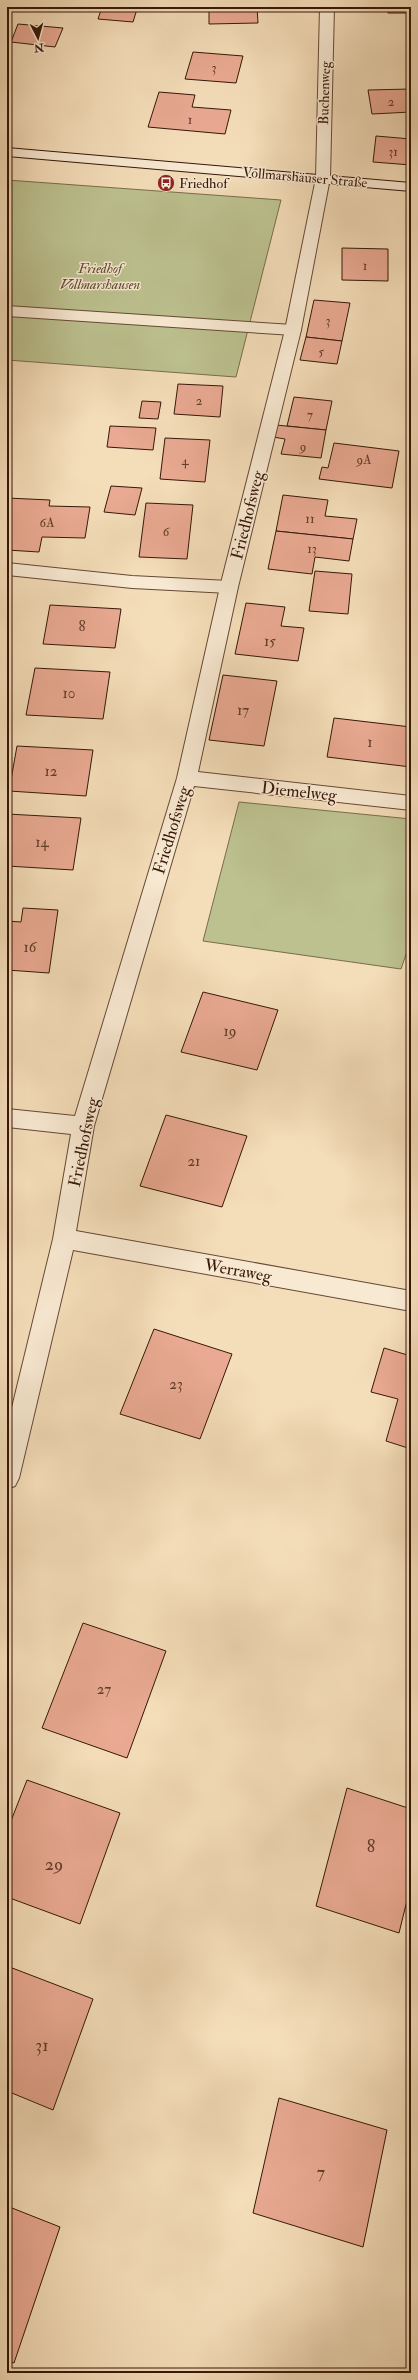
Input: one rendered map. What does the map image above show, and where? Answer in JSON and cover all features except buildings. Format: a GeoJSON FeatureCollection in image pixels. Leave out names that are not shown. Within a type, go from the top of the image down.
{"type":"FeatureCollection","features":[{"type":"Feature","properties":{"kind":"street","name":"Buchenweg"},"geometry":{"type":"LineString","coordinates":[[323,178],[322,155],[327,7]]}},
{"type":"Feature","properties":{"kind":"street","name":"Vollmarshäuser Straße"},"geometry":{"type":"LineString","coordinates":[[7,152],[323,178],[411,187]]}},
{"type":"Feature","properties":{"kind":"street","name":"Friedhofsweg"},"geometry":{"type":"LineString","coordinates":[[7,1478],[64,1239],[83,1126],[187,778],[229,586],[293,330],[323,178]]}},
{"type":"Feature","properties":{"kind":"street"},"geometry":{"type":"LineString","coordinates":[[7,311],[293,330]]}},
{"type":"Feature","properties":{"kind":"street"},"geometry":{"type":"LineString","coordinates":[[7,569],[132,582],[229,586]]}},
{"type":"Feature","properties":{"kind":"street","name":"Diemelweg"},"geometry":{"type":"LineString","coordinates":[[187,778],[411,803]]}},
{"type":"Feature","properties":{"kind":"street"},"geometry":{"type":"LineString","coordinates":[[7,1118],[83,1126]]}},
{"type":"Feature","properties":{"kind":"street","name":"Werraweg"},"geometry":{"type":"LineString","coordinates":[[64,1239],[411,1301]]}},
{"type":"Feature","properties":{"kind":"green space","name":"Friedhof Vollmarshausen"},"geometry":{"type":"Polygon","coordinates":[[[7,180],[281,200],[236,377],[7,360],[7,180]]]}},
{"type":"Feature","properties":{"kind":"green space"},"geometry":{"type":"Polygon","coordinates":[[[239,802],[411,819],[411,940],[401,969],[203,941],[239,802]]]}},
{"type":"Feature","properties":{"kind":"place","name":"Friedhof"},"geometry":{"type":"Point","coordinates":[166,183]}}]}
